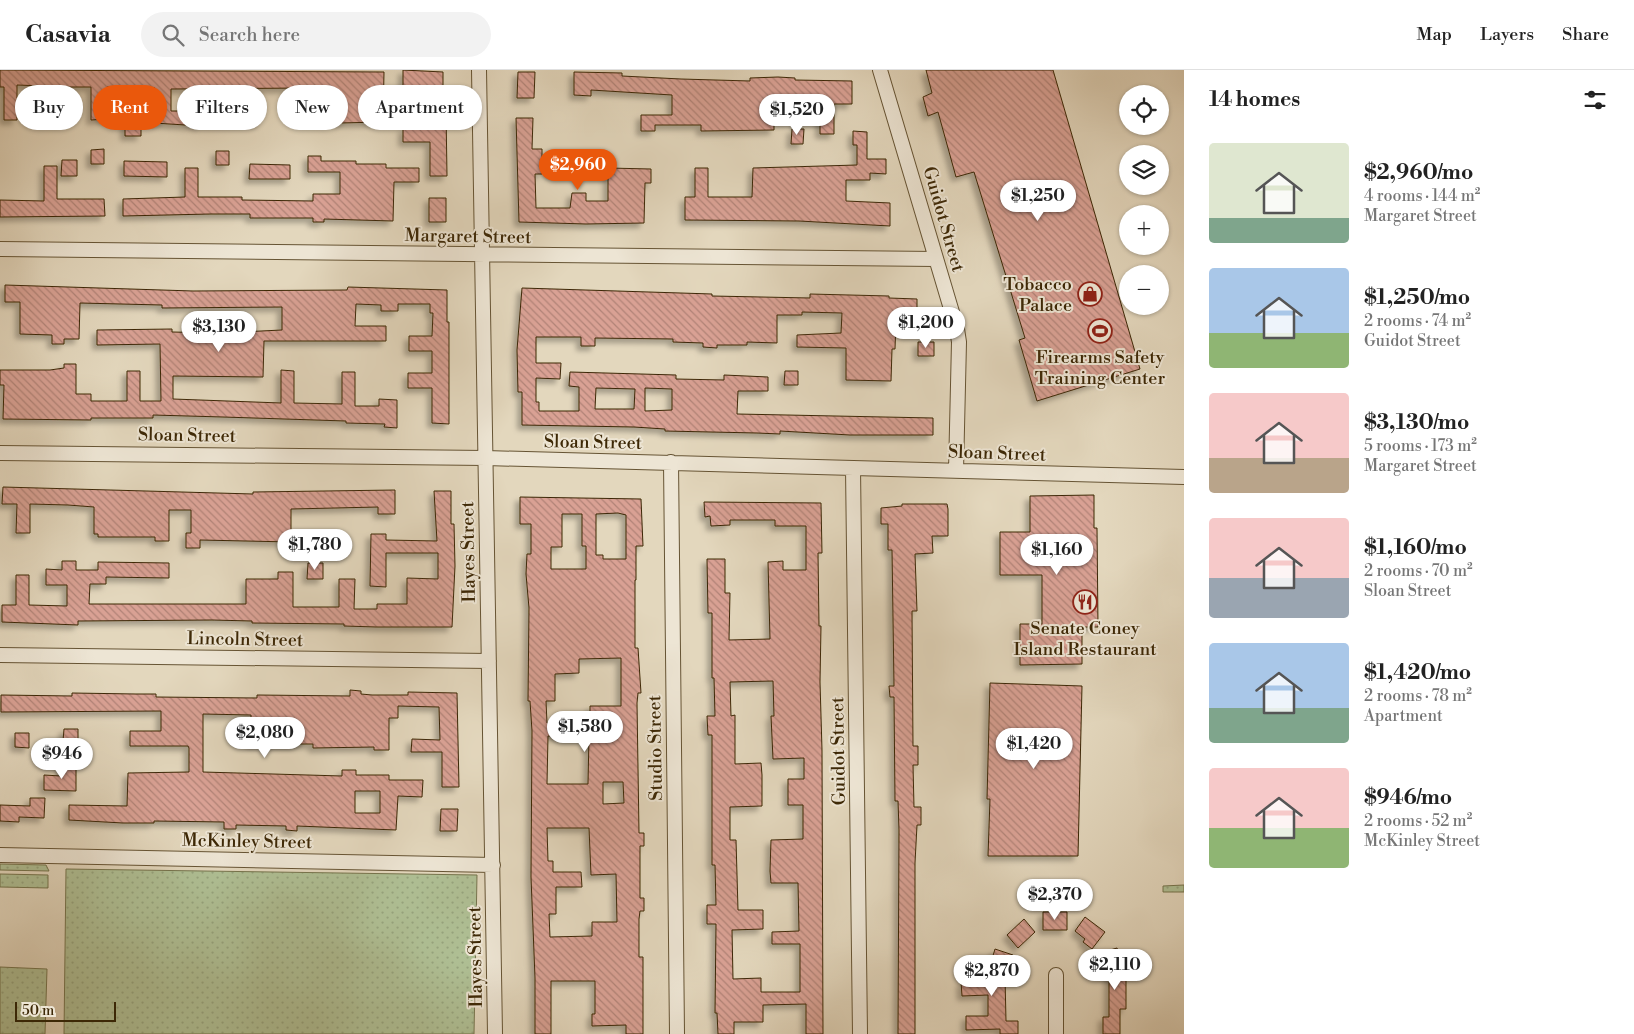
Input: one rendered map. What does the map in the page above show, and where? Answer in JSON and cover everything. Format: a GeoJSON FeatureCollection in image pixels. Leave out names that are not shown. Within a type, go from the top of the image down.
{"type":"FeatureCollection","features":[{"type":"Feature","properties":{"kind":"street","name":"Hayes Street"},"geometry":{"type":"LineString","coordinates":[[479,70],[495,1034]]}},
{"type":"Feature","properties":{"kind":"street","name":"Guidot Street"},"geometry":{"type":"LineString","coordinates":[[880,70],[959,342],[956,471]]}},
{"type":"Feature","properties":{"kind":"street","name":"Margaret Street"},"geometry":{"type":"LineString","coordinates":[[0,249],[936,259]]}},
{"type":"Feature","properties":{"kind":"street","name":"Sloan Street"},"geometry":{"type":"LineString","coordinates":[[0,453],[486,458],[1184,477]]}},
{"type":"Feature","properties":{"kind":"street","name":"Studio Street"},"geometry":{"type":"LineString","coordinates":[[671,462],[677,1034]]}},
{"type":"Feature","properties":{"kind":"street","name":"Guidot Street"},"geometry":{"type":"LineString","coordinates":[[853,468],[860,1034]]}},
{"type":"Feature","properties":{"kind":"street","name":"Lincoln Street"},"geometry":{"type":"LineString","coordinates":[[0,655],[489,661]]}},
{"type":"Feature","properties":{"kind":"street","name":"McKinley Street"},"geometry":{"type":"LineString","coordinates":[[0,855],[493,865]]}},
{"type":"Feature","properties":{"kind":"street"},"geometry":{"type":"LineString","coordinates":[[1056,975],[1056,1034]]}},
{"type":"Feature","properties":{"kind":"green space"},"geometry":{"type":"Polygon","coordinates":[[[0,864],[46,865],[49,871],[0,870],[0,864]]]}},
{"type":"Feature","properties":{"kind":"green space"},"geometry":{"type":"Polygon","coordinates":[[[66,869],[477,875],[474,1034],[64,1034],[66,869]]]}},
{"type":"Feature","properties":{"kind":"green space"},"geometry":{"type":"Polygon","coordinates":[[[0,874],[48,875],[48,888],[0,887],[0,874]]]}},
{"type":"Feature","properties":{"kind":"green space"},"geometry":{"type":"Polygon","coordinates":[[[1184,885],[1184,892],[1163,892],[1163,886],[1184,885]]]}},
{"type":"Feature","properties":{"kind":"green space"},"geometry":{"type":"Polygon","coordinates":[[[0,967],[47,969],[45,1034],[0,1034],[0,967]]]}},
{"type":"Feature","properties":{"kind":"building"},"geometry":{"type":"Polygon","coordinates":[[[0,70],[384,72],[384,85],[358,85],[358,123],[348,123],[348,85],[277,85],[277,88],[267,88],[267,85],[177,85],[177,89],[171,89],[171,111],[177,111],[177,124],[167,124],[167,85],[93,85],[93,120],[91,120],[91,87],[83,87],[83,85],[15,85],[15,120],[4,120],[4,87],[0,87],[0,70]]]}},
{"type":"Feature","properties":{"kind":"building"},"geometry":{"type":"Polygon","coordinates":[[[403,70],[443,72],[443,85],[403,85],[403,70]]]}},
{"type":"Feature","properties":{"kind":"building"},"geometry":{"type":"Polygon","coordinates":[[[926,70],[1053,70],[1119,297],[1119,315],[1124,315],[1140,369],[1037,401],[1019,340],[1025,338],[974,172],[956,177],[938,112],[928,116],[923,97],[932,93],[926,70]]]}},
{"type":"Feature","properties":{"kind":"building"},"geometry":{"type":"Polygon","coordinates":[[[518,72],[535,72],[534,98],[517,98],[518,72]]]}},
{"type":"Feature","properties":{"kind":"building"},"geometry":{"type":"Polygon","coordinates":[[[574,72],[622,73],[622,76],[681,79],[750,81],[750,78],[778,77],[795,78],[795,80],[852,81],[852,104],[834,104],[834,134],[820,134],[820,104],[807,104],[807,101],[774,101],[774,130],[701,131],[701,125],[655,125],[655,131],[641,131],[641,115],[672,115],[672,95],[591,90],[591,96],[574,95],[574,72]]]}},
{"type":"Feature","properties":{"kind":"building"},"geometry":{"type":"Polygon","coordinates":[[[516,118],[533,118],[532,149],[542,149],[542,174],[535,174],[536,208],[570,208],[572,193],[586,193],[586,201],[608,201],[608,168],[651,169],[651,183],[645,183],[644,223],[519,222],[516,118]]]}},
{"type":"Feature","properties":{"kind":"building"},"geometry":{"type":"Polygon","coordinates":[[[792,129],[804,129],[803,144],[791,144],[792,129]]]}},
{"type":"Feature","properties":{"kind":"building"},"geometry":{"type":"Polygon","coordinates":[[[125,130],[141,130],[141,136],[125,136],[125,130]]]}},
{"type":"Feature","properties":{"kind":"building"},"geometry":{"type":"Polygon","coordinates":[[[403,130],[446,130],[447,176],[430,176],[430,142],[403,142],[403,130]]]}},
{"type":"Feature","properties":{"kind":"building"},"geometry":{"type":"Polygon","coordinates":[[[853,131],[867,132],[867,159],[886,159],[886,174],[870,173],[870,180],[846,180],[846,201],[890,203],[890,226],[799,221],[685,220],[685,197],[695,197],[695,168],[708,168],[708,197],[752,197],[753,168],[857,165],[857,145],[853,145],[853,131]]]}},
{"type":"Feature","properties":{"kind":"building"},"geometry":{"type":"Polygon","coordinates":[[[104,149],[104,164],[91,164],[91,150],[104,149]]]}},
{"type":"Feature","properties":{"kind":"building"},"geometry":{"type":"Polygon","coordinates":[[[216,151],[229,151],[229,165],[216,165],[216,151]]]}},
{"type":"Feature","properties":{"kind":"building"},"geometry":{"type":"Polygon","coordinates":[[[308,156],[321,156],[321,161],[356,161],[356,164],[386,164],[386,168],[419,168],[419,182],[394,182],[393,221],[324,219],[324,222],[313,222],[313,218],[250,218],[250,214],[123,216],[123,199],[185,197],[185,168],[198,168],[198,197],[242,197],[242,200],[313,201],[313,194],[340,194],[340,172],[308,172],[308,156]]]}},
{"type":"Feature","properties":{"kind":"building"},"geometry":{"type":"Polygon","coordinates":[[[62,160],[77,160],[77,176],[61,176],[62,160]]]}},
{"type":"Feature","properties":{"kind":"building"},"geometry":{"type":"Polygon","coordinates":[[[124,161],[167,162],[167,177],[124,176],[124,161]]]}},
{"type":"Feature","properties":{"kind":"building"},"geometry":{"type":"Polygon","coordinates":[[[250,164],[290,165],[290,179],[249,179],[250,164]]]}},
{"type":"Feature","properties":{"kind":"building"},"geometry":{"type":"Polygon","coordinates":[[[44,166],[57,166],[57,199],[104,199],[105,216],[0,217],[0,200],[44,201],[44,166]]]}},
{"type":"Feature","properties":{"kind":"building"},"geometry":{"type":"Polygon","coordinates":[[[429,198],[446,198],[446,222],[429,222],[429,198]]]}},
{"type":"Feature","properties":{"kind":"building"},"geometry":{"type":"Polygon","coordinates":[[[5,285],[193,291],[347,290],[348,287],[447,290],[447,322],[449,322],[449,424],[432,423],[432,388],[408,388],[408,373],[432,373],[432,351],[409,351],[409,336],[432,336],[433,313],[430,313],[430,304],[398,304],[398,311],[381,311],[381,305],[356,304],[355,326],[386,326],[386,341],[264,341],[263,377],[173,376],[173,399],[281,403],[281,370],[294,371],[294,403],[342,404],[342,372],[355,372],[355,406],[379,406],[379,399],[397,400],[397,428],[384,427],[385,424],[346,423],[346,421],[153,415],[153,418],[91,418],[91,420],[3,419],[4,385],[0,385],[0,370],[50,370],[64,368],[64,364],[76,364],[76,394],[91,394],[91,401],[127,401],[127,371],[140,371],[140,401],[161,401],[160,344],[97,345],[97,330],[172,329],[172,332],[220,333],[282,330],[282,307],[162,308],[162,305],[80,303],[79,339],[64,339],[64,344],[52,344],[52,335],[20,334],[20,302],[5,302],[5,285]]]}},
{"type":"Feature","properties":{"kind":"building"},"geometry":{"type":"Polygon","coordinates":[[[522,288],[712,294],[712,296],[810,298],[810,294],[889,296],[889,298],[917,299],[917,322],[896,321],[895,349],[892,349],[891,381],[846,380],[846,348],[797,347],[797,335],[841,333],[842,313],[802,312],[802,315],[777,315],[777,343],[747,342],[747,345],[717,345],[717,348],[703,347],[703,343],[673,342],[673,339],[595,338],[595,346],[581,346],[581,337],[536,337],[536,363],[561,363],[560,379],[536,378],[536,402],[539,402],[539,411],[579,411],[579,387],[569,386],[570,372],[676,375],[676,379],[724,380],[724,375],[768,377],[768,391],[738,391],[737,414],[933,418],[933,435],[850,435],[780,431],[780,434],[665,431],[665,429],[634,427],[522,425],[522,392],[518,392],[517,350],[522,288]],[[596,388],[595,409],[634,409],[635,389],[596,388]],[[645,388],[645,411],[672,410],[672,389],[645,388]]]}},
{"type":"Feature","properties":{"kind":"building"},"geometry":{"type":"Polygon","coordinates":[[[918,342],[934,342],[934,356],[918,356],[918,342]]]}},
{"type":"Feature","properties":{"kind":"building"},"geometry":{"type":"Polygon","coordinates":[[[785,371],[798,371],[798,385],[784,385],[785,371]]]}},
{"type":"Feature","properties":{"kind":"building"},"geometry":{"type":"Polygon","coordinates":[[[3,487],[253,494],[253,492],[395,490],[395,514],[378,514],[378,507],[291,509],[291,542],[200,540],[200,548],[186,548],[186,533],[191,533],[191,510],[169,510],[169,541],[155,541],[155,537],[98,537],[98,534],[94,534],[94,507],[68,505],[30,504],[30,533],[16,533],[17,504],[2,504],[3,487]]]}},
{"type":"Feature","properties":{"kind":"building"},"geometry":{"type":"Polygon","coordinates":[[[434,491],[451,491],[451,524],[454,524],[455,566],[452,627],[377,627],[344,626],[344,624],[252,623],[252,621],[212,620],[78,621],[78,625],[2,622],[2,605],[16,605],[16,575],[29,575],[29,605],[67,606],[67,585],[46,585],[46,569],[62,570],[62,561],[76,561],[76,570],[98,570],[98,562],[169,563],[169,578],[106,577],[106,584],[90,584],[89,604],[246,604],[246,579],[278,579],[278,572],[293,572],[293,607],[339,607],[339,579],[355,579],[354,609],[377,609],[377,604],[407,604],[407,578],[438,579],[438,553],[386,553],[386,587],[370,586],[371,534],[386,534],[386,540],[437,541],[434,491]]]}},
{"type":"Feature","properties":{"kind":"building"},"geometry":{"type":"Polygon","coordinates":[[[1094,495],[1094,528],[1097,528],[1098,627],[1082,627],[1082,664],[1020,665],[1020,624],[1042,624],[1042,575],[1000,575],[1000,532],[1030,532],[1030,496],[1094,495]]]}},
{"type":"Feature","properties":{"kind":"building"},"geometry":{"type":"Polygon","coordinates":[[[520,497],[641,499],[643,546],[636,546],[635,648],[638,648],[641,693],[638,693],[637,703],[639,833],[644,833],[644,846],[640,846],[640,898],[644,898],[644,911],[640,911],[639,919],[639,957],[643,957],[643,1034],[626,1034],[626,1025],[592,1026],[592,1014],[595,1014],[595,981],[551,981],[551,1034],[535,1034],[531,877],[532,731],[530,701],[528,701],[529,608],[526,574],[527,554],[531,554],[531,524],[520,524],[520,497]],[[618,513],[596,514],[596,555],[603,555],[603,559],[626,559],[626,515],[618,513]],[[562,514],[562,547],[551,547],[551,569],[586,569],[586,546],[582,546],[582,514],[562,514]],[[621,658],[579,659],[579,673],[555,674],[555,701],[546,701],[547,723],[590,722],[590,706],[621,706],[621,658]],[[548,736],[547,784],[588,784],[589,736],[548,736]],[[603,782],[603,804],[624,803],[623,782],[603,782]],[[547,828],[548,861],[553,861],[553,872],[581,872],[582,887],[556,887],[556,914],[549,914],[550,937],[592,936],[592,922],[617,922],[616,874],[591,875],[589,828],[547,828]]]}},
{"type":"Feature","properties":{"kind":"building"},"geometry":{"type":"Polygon","coordinates":[[[704,502],[821,503],[822,553],[818,553],[819,626],[821,626],[823,1034],[806,1034],[806,1004],[763,1005],[763,1022],[734,1022],[734,1034],[718,1034],[717,1013],[715,1013],[716,924],[707,924],[707,905],[716,905],[715,865],[712,865],[712,735],[708,735],[707,716],[715,716],[714,678],[712,678],[712,613],[708,613],[707,559],[725,559],[725,593],[730,593],[729,640],[770,639],[768,562],[783,561],[783,570],[806,570],[806,526],[775,526],[775,520],[730,520],[730,525],[711,526],[710,516],[705,517],[704,502]],[[773,681],[730,682],[731,716],[735,715],[735,764],[761,763],[762,775],[762,806],[730,807],[730,840],[736,840],[738,910],[763,910],[763,929],[732,930],[733,979],[761,978],[761,992],[800,992],[800,944],[772,944],[772,932],[799,931],[798,883],[771,883],[770,871],[771,840],[803,839],[803,805],[788,805],[788,779],[804,779],[804,758],[773,759],[771,716],[774,716],[773,681]]]}},
{"type":"Feature","properties":{"kind":"building"},"geometry":{"type":"Polygon","coordinates":[[[902,504],[947,504],[948,509],[948,536],[932,536],[933,553],[915,554],[917,611],[912,611],[913,746],[918,746],[918,765],[913,765],[914,807],[921,807],[921,825],[917,825],[915,863],[915,1034],[898,1034],[899,830],[898,801],[895,801],[894,697],[890,697],[889,686],[894,686],[892,550],[888,550],[888,524],[881,524],[881,508],[902,506],[902,504]]]}},
{"type":"Feature","properties":{"kind":"building"},"geometry":{"type":"Polygon","coordinates":[[[308,563],[323,563],[323,579],[307,579],[308,563]]]}},
{"type":"Feature","properties":{"kind":"building"},"geometry":{"type":"Polygon","coordinates":[[[990,683],[1082,686],[1078,856],[988,856],[990,799],[987,799],[990,683]]]}},
{"type":"Feature","properties":{"kind":"building"},"geometry":{"type":"Polygon","coordinates":[[[350,690],[372,695],[408,695],[408,692],[457,693],[459,787],[442,787],[442,752],[411,752],[412,739],[440,740],[439,707],[398,706],[398,718],[389,718],[389,750],[374,750],[374,747],[313,748],[313,744],[251,744],[251,715],[203,714],[203,772],[342,776],[342,770],[356,770],[356,775],[389,775],[389,780],[423,780],[422,797],[398,796],[396,830],[297,826],[297,831],[286,830],[286,826],[236,825],[236,829],[224,829],[224,822],[154,821],[154,823],[123,823],[69,820],[69,805],[127,806],[128,773],[189,772],[188,746],[130,746],[130,731],[161,731],[161,711],[1,712],[1,695],[72,696],[72,693],[156,694],[156,697],[257,698],[257,695],[350,696],[350,690]],[[355,791],[355,813],[380,813],[380,791],[355,791]]]}},
{"type":"Feature","properties":{"kind":"building"},"geometry":{"type":"Polygon","coordinates":[[[64,729],[78,729],[78,741],[63,741],[64,729]]]}},
{"type":"Feature","properties":{"kind":"building"},"geometry":{"type":"Polygon","coordinates":[[[15,733],[29,733],[29,748],[15,747],[15,733]]]}},
{"type":"Feature","properties":{"kind":"building"},"geometry":{"type":"Polygon","coordinates":[[[62,764],[76,764],[76,791],[44,790],[44,775],[61,776],[62,764]]]}},
{"type":"Feature","properties":{"kind":"building"},"geometry":{"type":"Polygon","coordinates":[[[30,798],[45,798],[44,818],[19,817],[19,822],[0,821],[0,805],[30,806],[30,798]]]}},
{"type":"Feature","properties":{"kind":"building"},"geometry":{"type":"Polygon","coordinates":[[[441,809],[458,809],[457,831],[440,831],[441,809]]]}},
{"type":"Feature","properties":{"kind":"building"},"geometry":{"type":"Polygon","coordinates":[[[1043,912],[1067,912],[1067,930],[1043,930],[1043,912]]]}},
{"type":"Feature","properties":{"kind":"building"},"geometry":{"type":"Polygon","coordinates":[[[1085,917],[1105,932],[1092,949],[1083,942],[1085,939],[1075,931],[1085,917]]]}},
{"type":"Feature","properties":{"kind":"building"},"geometry":{"type":"Polygon","coordinates":[[[1024,919],[1035,932],[1018,948],[1007,935],[1024,919]]]}},
{"type":"Feature","properties":{"kind":"building"},"geometry":{"type":"Polygon","coordinates":[[[1117,948],[1126,975],[1126,1009],[1120,1009],[1120,1034],[1103,1034],[1103,1017],[1109,1017],[1109,978],[1100,953],[1117,948]]]}},
{"type":"Feature","properties":{"kind":"building"},"geometry":{"type":"Polygon","coordinates":[[[995,949],[1013,955],[1005,977],[1006,1021],[1018,1021],[1018,1034],[1000,1034],[1000,1029],[966,1030],[966,1016],[988,1016],[988,995],[962,996],[961,982],[985,982],[995,949]]]}},
{"type":"Feature","properties":{"kind":"place","name":"Tobacco Palace"},"geometry":{"type":"Point","coordinates":[1090,294]}},
{"type":"Feature","properties":{"kind":"place","name":"Firearms Safety Training Center"},"geometry":{"type":"Point","coordinates":[1100,331]}},
{"type":"Feature","properties":{"kind":"place","name":"Senate Coney Island Restaurant"},"geometry":{"type":"Point","coordinates":[1085,602]}}]}
